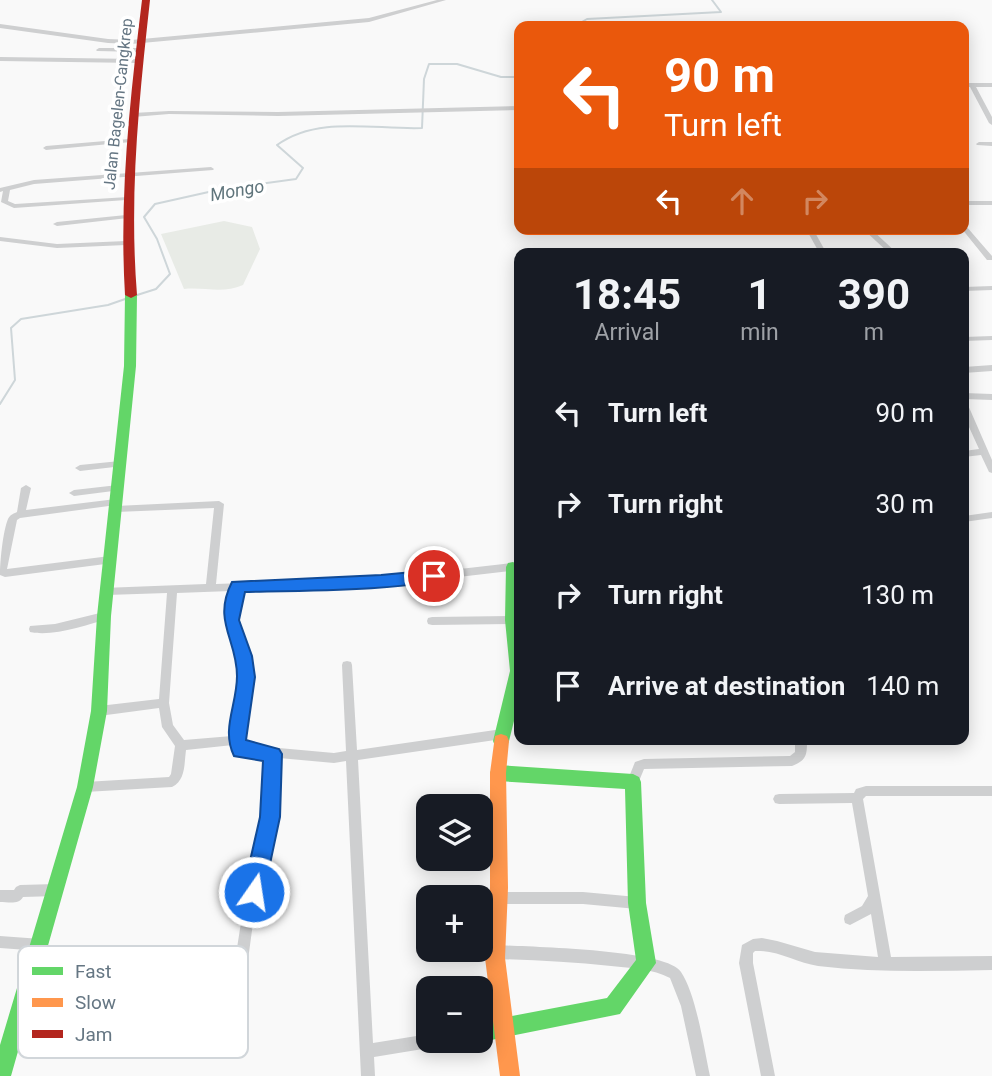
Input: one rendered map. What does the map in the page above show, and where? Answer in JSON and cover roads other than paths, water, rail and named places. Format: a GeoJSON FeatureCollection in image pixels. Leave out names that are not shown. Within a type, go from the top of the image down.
{"type":"FeatureCollection","features":[{"type":"Feature","properties":{"kind":"main road","name":"Jalan Bagelen-Cangkrep"},"geometry":{"type":"LineString","coordinates":[[41,945],[85,787],[99,711],[104,616],[130,366],[131,302],[126,243],[126,173],[146,0]]}},
{"type":"Feature","properties":{"kind":"main road"},"geometry":{"type":"LineString","coordinates":[[514,594],[514,635]]}},
{"type":"Feature","properties":{"kind":"main road"},"geometry":{"type":"LineString","coordinates":[[510,1076],[502,1029],[496,952],[498,773],[502,734],[514,690]]}},
{"type":"Feature","properties":{"kind":"main road"},"geometry":{"type":"LineString","coordinates":[[493,1030],[612,1007],[646,962],[637,903],[633,782],[498,773]]}},
{"type":"Feature","properties":{"kind":"main road","name":"Jalan Bagelen-Cangkrep"},"geometry":{"type":"LineString","coordinates":[[1,1074],[18,1019]]}},
{"type":"Feature","properties":{"kind":"street"},"geometry":{"type":"LineString","coordinates":[[0,60],[140,51],[369,20],[443,0]]}},
{"type":"Feature","properties":{"kind":"street"},"geometry":{"type":"LineString","coordinates":[[0,26],[113,42],[140,51]]}},
{"type":"Feature","properties":{"kind":"street"},"geometry":{"type":"LineString","coordinates":[[99,50],[140,51]]}},
{"type":"Feature","properties":{"kind":"street"},"geometry":{"type":"LineString","coordinates":[[969,85],[992,85]]}},
{"type":"Feature","properties":{"kind":"street"},"geometry":{"type":"LineString","coordinates":[[969,86],[988,110],[992,123]]}},
{"type":"Feature","properties":{"kind":"street"},"geometry":{"type":"LineString","coordinates":[[133,116],[181,111],[267,114],[514,108]]}},
{"type":"Feature","properties":{"kind":"street"},"geometry":{"type":"LineString","coordinates":[[46,148],[129,141]]}},
{"type":"Feature","properties":{"kind":"street"},"geometry":{"type":"LineString","coordinates":[[979,144],[992,144]]}},
{"type":"Feature","properties":{"kind":"street"},"geometry":{"type":"LineString","coordinates":[[126,198],[14,206],[4,202],[3,189],[34,182],[126,173],[211,169]]}},
{"type":"Feature","properties":{"kind":"street"},"geometry":{"type":"LineString","coordinates":[[969,203],[992,203]]}},
{"type":"Feature","properties":{"kind":"street"},"geometry":{"type":"LineString","coordinates":[[57,224],[126,217]]}},
{"type":"Feature","properties":{"kind":"street"},"geometry":{"type":"LineString","coordinates":[[969,233],[990,258]]}},
{"type":"Feature","properties":{"kind":"street"},"geometry":{"type":"LineString","coordinates":[[873,235],[888,248]]}},
{"type":"Feature","properties":{"kind":"street"},"geometry":{"type":"LineString","coordinates":[[0,239],[70,247],[126,243]]}},
{"type":"Feature","properties":{"kind":"street"},"geometry":{"type":"LineString","coordinates":[[969,289],[992,288]]}},
{"type":"Feature","properties":{"kind":"street"},"geometry":{"type":"LineString","coordinates":[[969,339],[992,338]]}},
{"type":"Feature","properties":{"kind":"street"},"geometry":{"type":"LineString","coordinates":[[969,370],[992,368]]}},
{"type":"Feature","properties":{"kind":"street"},"geometry":{"type":"LineString","coordinates":[[969,396],[992,397]]}},
{"type":"Feature","properties":{"kind":"street"},"geometry":{"type":"LineString","coordinates":[[969,417],[992,470]]}},
{"type":"Feature","properties":{"kind":"street"},"geometry":{"type":"LineString","coordinates":[[969,453],[983,452]]}},
{"type":"Feature","properties":{"kind":"street"},"geometry":{"type":"LineString","coordinates":[[80,468],[120,464]]}},
{"type":"Feature","properties":{"kind":"street"},"geometry":{"type":"LineString","coordinates":[[21,514],[26,488]]}},
{"type":"Feature","properties":{"kind":"street"},"geometry":{"type":"LineString","coordinates":[[74,493],[117,500],[219,504],[211,587]]}},
{"type":"Feature","properties":{"kind":"street"},"geometry":{"type":"LineString","coordinates":[[110,560],[2,573],[13,519],[21,514],[117,500]]}},
{"type":"Feature","properties":{"kind":"street"},"geometry":{"type":"LineString","coordinates":[[969,518],[992,515]]}},
{"type":"Feature","properties":{"kind":"street"},"geometry":{"type":"LineString","coordinates":[[107,592],[381,582],[514,567]]}},
{"type":"Feature","properties":{"kind":"street"},"geometry":{"type":"LineString","coordinates":[[238,586],[231,620],[243,656],[246,677],[237,740],[241,750],[319,758],[502,734]]}},
{"type":"Feature","properties":{"kind":"street"},"geometry":{"type":"LineString","coordinates":[[85,787],[172,782],[177,776],[180,745],[167,727],[163,703],[172,589]]}},
{"type":"Feature","properties":{"kind":"street"},"geometry":{"type":"LineString","coordinates":[[34,629],[55,628],[104,616]]}},
{"type":"Feature","properties":{"kind":"street"},"geometry":{"type":"LineString","coordinates":[[432,621],[512,620]]}},
{"type":"Feature","properties":{"kind":"street"},"geometry":{"type":"LineString","coordinates":[[347,665],[368,1076]]}},
{"type":"Feature","properties":{"kind":"street"},"geometry":{"type":"LineString","coordinates":[[99,711],[163,703]]}},
{"type":"Feature","properties":{"kind":"street"},"geometry":{"type":"LineString","coordinates":[[180,745],[237,740]]}},
{"type":"Feature","properties":{"kind":"street"},"geometry":{"type":"LineString","coordinates":[[633,782],[639,766],[644,764],[792,761],[801,754],[802,745]]}},
{"type":"Feature","properties":{"kind":"street"},"geometry":{"type":"LineString","coordinates":[[244,946],[270,817],[273,754]]}},
{"type":"Feature","properties":{"kind":"street"},"geometry":{"type":"LineString","coordinates":[[886,964],[857,798],[860,793],[992,791]]}},
{"type":"Feature","properties":{"kind":"street"},"geometry":{"type":"LineString","coordinates":[[779,799],[857,798]]}},
{"type":"Feature","properties":{"kind":"street"},"geometry":{"type":"LineString","coordinates":[[0,896],[17,896],[20,891],[56,890]]}},
{"type":"Feature","properties":{"kind":"street"},"geometry":{"type":"LineString","coordinates":[[850,919],[866,910],[874,897]]}},
{"type":"Feature","properties":{"kind":"street"},"geometry":{"type":"LineString","coordinates":[[498,898],[583,898],[637,903]]}},
{"type":"Feature","properties":{"kind":"street"},"geometry":{"type":"LineString","coordinates":[[0,942],[41,945]]}},
{"type":"Feature","properties":{"kind":"street"},"geometry":{"type":"LineString","coordinates":[[768,1076],[746,963],[747,950],[753,945],[776,945],[811,958],[886,964],[992,963]]}},
{"type":"Feature","properties":{"kind":"street"},"geometry":{"type":"LineString","coordinates":[[496,952],[646,962],[671,970],[676,975],[703,1076]]}},
{"type":"Feature","properties":{"kind":"street"},"geometry":{"type":"LineString","coordinates":[[14,1032],[18,1032]]}},
{"type":"Feature","properties":{"kind":"street"},"geometry":{"type":"LineString","coordinates":[[367,1051],[416,1043]]}},
{"type":"Feature","properties":{"kind":"waterway","name":"Mongo"},"geometry":{"type":"LineString","coordinates":[[584,21],[721,12],[712,0]]}},
{"type":"Feature","properties":{"kind":"waterway","name":"Mongo"},"geometry":{"type":"LineString","coordinates":[[134,296],[156,289],[170,274],[157,239],[144,217],[155,204],[222,189],[296,179],[303,168],[277,145],[310,130],[347,126],[422,128],[424,79],[429,64],[457,64],[501,77],[514,77]]}},
{"type":"Feature","properties":{"kind":"waterway","name":"Mongo"},"geometry":{"type":"LineString","coordinates":[[0,404],[15,380],[11,328],[21,319],[108,305],[128,298]]}}]}
